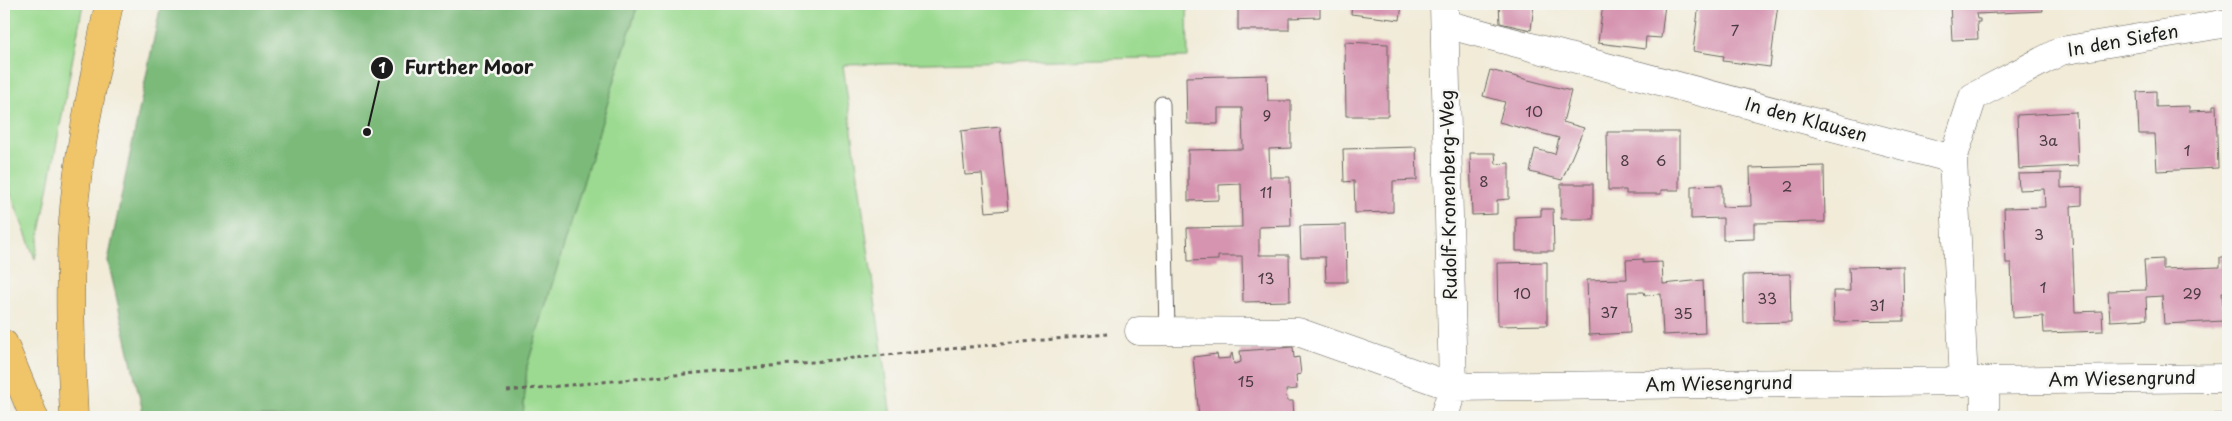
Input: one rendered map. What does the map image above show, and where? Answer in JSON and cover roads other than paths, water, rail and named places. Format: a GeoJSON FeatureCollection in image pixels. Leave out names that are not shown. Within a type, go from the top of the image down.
{"type":"FeatureCollection","features":[{"type":"Feature","properties":{"kind":"highway"},"geometry":{"type":"LineString","coordinates":[[74,417],[69,312],[73,219],[83,143],[109,4]]}},
{"type":"Feature","properties":{"kind":"highway"},"geometry":{"type":"LineString","coordinates":[[4,344],[34,417]]}},
{"type":"Feature","properties":{"kind":"street","name":"In den Klausen"},"geometry":{"type":"LineString","coordinates":[[1444,14],[1952,159]]}},
{"type":"Feature","properties":{"kind":"street","name":"Rudolf-Kronenberg-Weg"},"geometry":{"type":"LineString","coordinates":[[1444,14],[1453,387],[1444,417]]}},
{"type":"Feature","properties":{"kind":"street","name":"In den Siefen"},"geometry":{"type":"LineString","coordinates":[[1952,159],[1973,97],[2061,51],[2228,23]]}},
{"type":"Feature","properties":{"kind":"street"},"geometry":{"type":"LineString","coordinates":[[1952,159],[1974,382],[1985,417]]}},
{"type":"Feature","properties":{"kind":"street"},"geometry":{"type":"LineString","coordinates":[[1139,331],[1298,332],[1453,387]]}},
{"type":"Feature","properties":{"kind":"street","name":"Am Wiesengrund"},"geometry":{"type":"LineString","coordinates":[[1453,387],[2228,378]]}},
{"type":"Feature","properties":{"kind":"lane"},"geometry":{"type":"LineString","coordinates":[[1162,104],[1167,330]]}},
{"type":"Feature","properties":{"kind":"place","name":"Further Moor"},"geometry":{"type":"Point","coordinates":[367,132]}}]}
